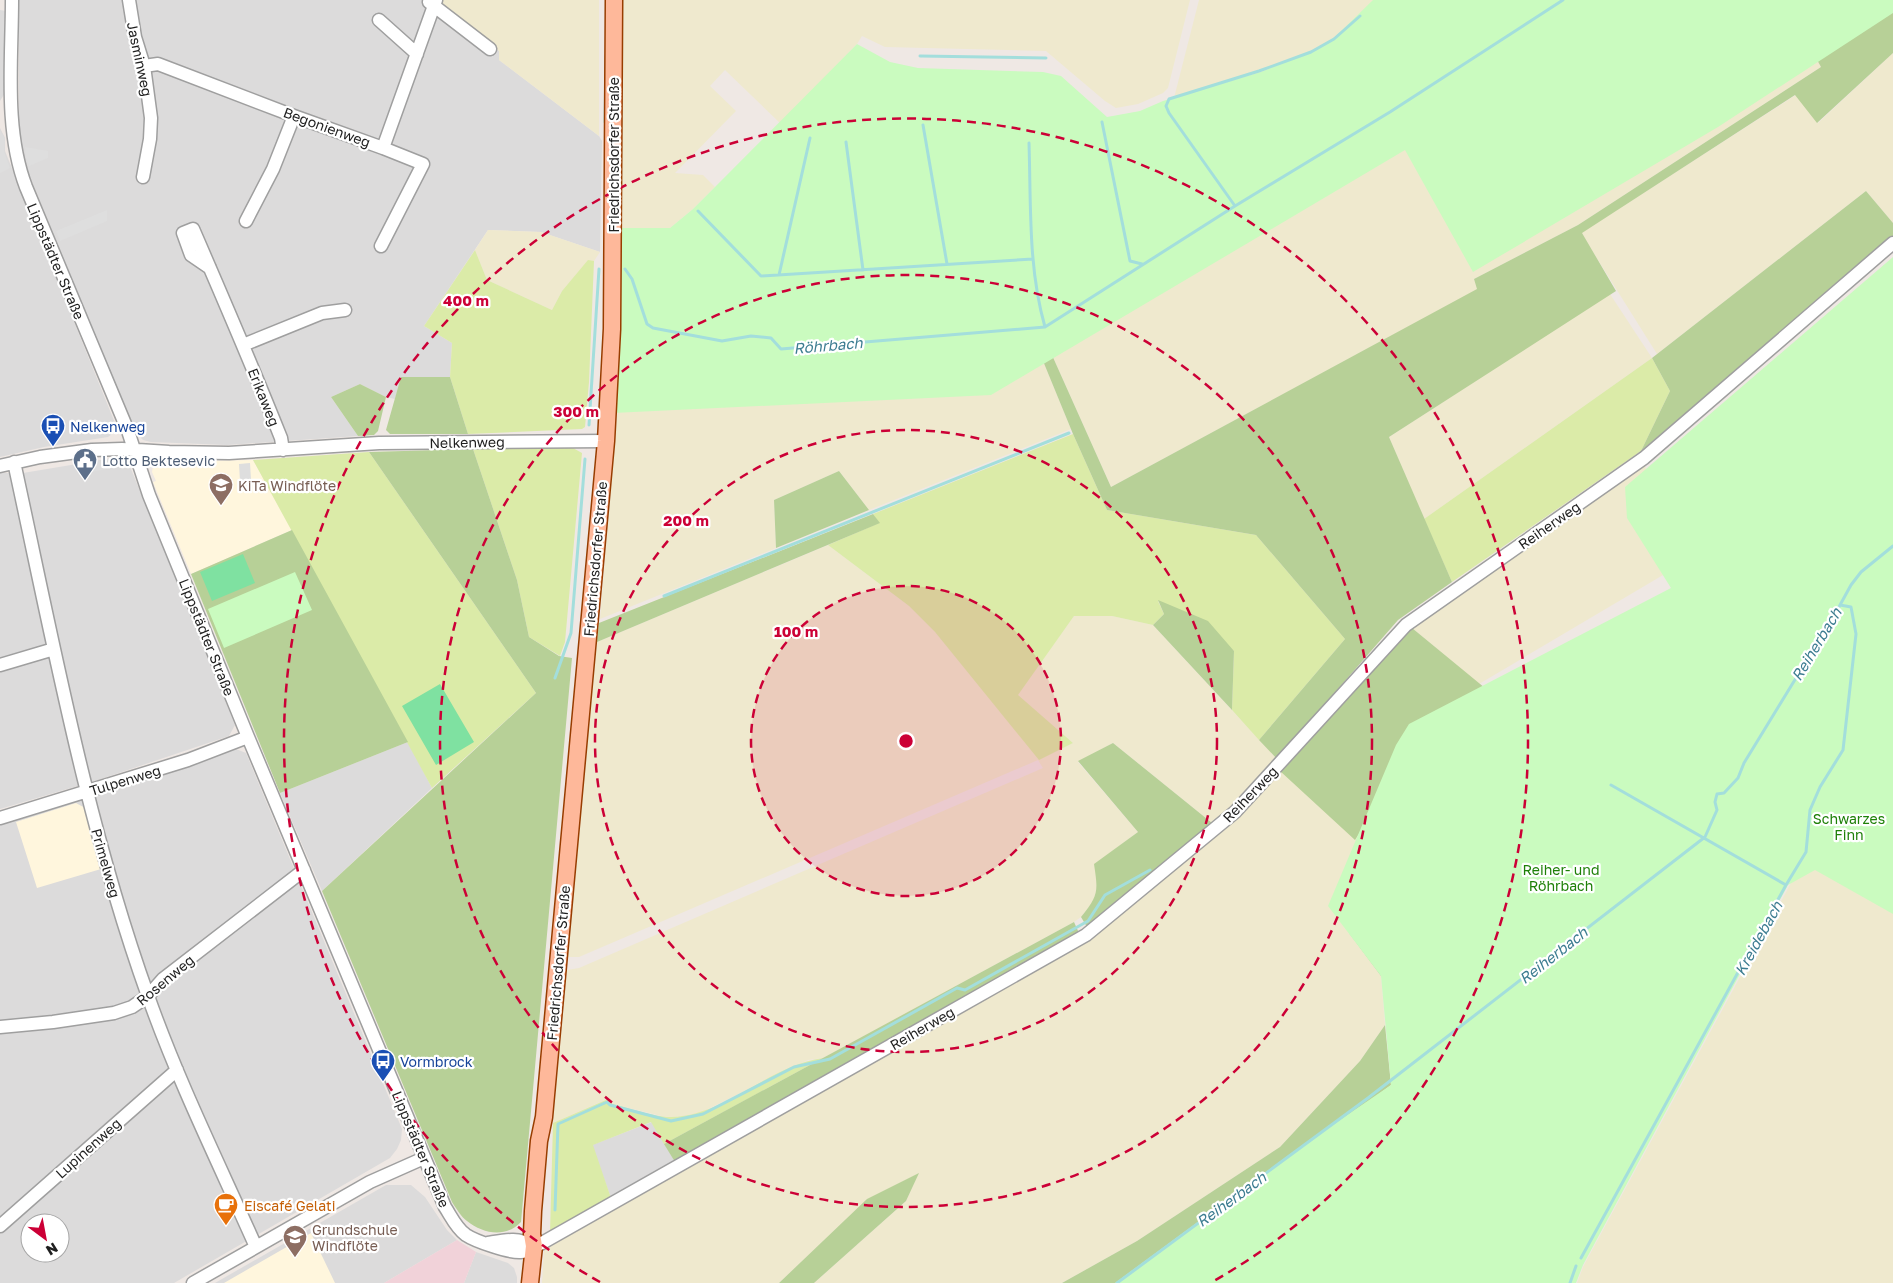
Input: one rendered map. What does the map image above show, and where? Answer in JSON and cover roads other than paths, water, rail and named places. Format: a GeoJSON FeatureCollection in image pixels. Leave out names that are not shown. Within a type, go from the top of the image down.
{"type":"FeatureCollection","features":[{"type":"Feature","properties":{"kind":"main road","name":"Friedrichsdorfer Straße"},"geometry":{"type":"LineString","coordinates":[[530,1283],[534,1246],[532,1234],[533,1211],[539,1141],[544,1117],[606,441],[612,329],[614,0]]}},
{"type":"Feature","properties":{"kind":"street","name":"Lippstädter Straße"},"geometry":{"type":"LineString","coordinates":[[12,0],[11,116],[17,165],[128,431],[149,496],[424,1158],[445,1206],[456,1225],[465,1234],[486,1243],[514,1239],[524,1240],[534,1246]]}},
{"type":"Feature","properties":{"kind":"street","name":"Jasminweg"},"geometry":{"type":"LineString","coordinates":[[129,0],[135,37],[144,66],[151,118],[150,139],[143,177]]}},
{"type":"Feature","properties":{"kind":"street"},"geometry":{"type":"LineString","coordinates":[[383,148],[417,54],[433,2],[490,49]]}},
{"type":"Feature","properties":{"kind":"street"},"geometry":{"type":"LineString","coordinates":[[379,20],[417,54]]}},
{"type":"Feature","properties":{"kind":"street","name":"Begonienweg"},"geometry":{"type":"LineString","coordinates":[[144,66],[158,64],[423,164],[382,246]]}},
{"type":"Feature","properties":{"kind":"street"},"geometry":{"type":"LineString","coordinates":[[246,220],[273,169],[294,116]]}},
{"type":"Feature","properties":{"kind":"street","name":"Reiherweg"},"geometry":{"type":"LineString","coordinates":[[534,1246],[1086,935],[1235,812],[1406,625],[1644,458],[1893,243]]}},
{"type":"Feature","properties":{"kind":"street","name":"Erikaweg"},"geometry":{"type":"LineString","coordinates":[[210,268],[281,438],[283,450]]}},
{"type":"Feature","properties":{"kind":"street"},"geometry":{"type":"LineString","coordinates":[[243,345],[316,315],[344,310]]}},
{"type":"Feature","properties":{"kind":"street","name":"Nelkenweg"},"geometry":{"type":"LineString","coordinates":[[0,466],[86,450],[111,449],[229,453],[380,443],[606,441]]}},
{"type":"Feature","properties":{"kind":"street","name":"Primelweg"},"geometry":{"type":"LineString","coordinates":[[14,462],[86,792],[120,910],[148,996],[177,1070],[256,1247]]}},
{"type":"Feature","properties":{"kind":"street"},"geometry":{"type":"LineString","coordinates":[[0,664],[54,648]]}},
{"type":"Feature","properties":{"kind":"street","name":"Tulpenweg"},"geometry":{"type":"LineString","coordinates":[[0,818],[188,760],[248,737]]}},
{"type":"Feature","properties":{"kind":"street","name":"Rosenweg"},"geometry":{"type":"LineString","coordinates":[[0,1026],[52,1022],[114,1013],[132,1007],[148,996],[163,980],[304,870]]}},
{"type":"Feature","properties":{"kind":"street","name":"Lupinenweg"},"geometry":{"type":"LineString","coordinates":[[0,1226],[177,1070]]}},
{"type":"Feature","properties":{"kind":"street"},"geometry":{"type":"LineString","coordinates":[[193,1283],[370,1182],[424,1158]]}},
{"type":"Feature","properties":{"kind":"waterway"},"geometry":{"type":"LineString","coordinates":[[625,269],[632,279],[647,324],[653,328],[722,341],[751,336],[771,338],[781,349],[1045,327],[1235,206],[1390,112],[1563,0]]}},
{"type":"Feature","properties":{"kind":"waterway"},"geometry":{"type":"LineString","coordinates":[[1235,206],[1169,113],[1166,106],[1169,99],[1259,71],[1311,52],[1334,39],[1360,16]]}},
{"type":"Feature","properties":{"kind":"waterway"},"geometry":{"type":"LineString","coordinates":[[605,122],[606,56]]}},
{"type":"Feature","properties":{"kind":"waterway"},"geometry":{"type":"LineString","coordinates":[[920,56],[1046,58]]}},
{"type":"Feature","properties":{"kind":"waterway"},"geometry":{"type":"LineString","coordinates":[[1102,122],[1130,261],[1142,264]]}},
{"type":"Feature","properties":{"kind":"waterway"},"geometry":{"type":"LineString","coordinates":[[923,125],[947,264]]}},
{"type":"Feature","properties":{"kind":"waterway"},"geometry":{"type":"LineString","coordinates":[[779,275],[810,138]]}},
{"type":"Feature","properties":{"kind":"waterway"},"geometry":{"type":"LineString","coordinates":[[846,142],[863,270]]}},
{"type":"Feature","properties":{"kind":"waterway"},"geometry":{"type":"LineString","coordinates":[[1029,143],[1033,259],[1045,327]]}},
{"type":"Feature","properties":{"kind":"waterway"},"geometry":{"type":"LineString","coordinates":[[698,211],[761,276],[1033,259]]}},
{"type":"Feature","properties":{"kind":"waterway","name":"Röhrbach"},"geometry":{"type":"LineString","coordinates":[[589,425],[599,269]]}},
{"type":"Feature","properties":{"kind":"waterway"},"geometry":{"type":"LineString","coordinates":[[664,596],[1069,433]]}},
{"type":"Feature","properties":{"kind":"waterway","name":"Röhrbach"},"geometry":{"type":"LineString","coordinates":[[555,678],[571,633],[585,459]]}},
{"type":"Feature","properties":{"kind":"waterway","name":"Reiherbach"},"geometry":{"type":"LineString","coordinates":[[1117,1283],[1368,1098],[1705,837],[1717,810],[1715,802],[1717,794],[1724,793],[1738,778],[1744,763],[1851,585],[1861,572],[1893,546]]}},
{"type":"Feature","properties":{"kind":"waterway","name":"Kreidebach"},"geometry":{"type":"LineString","coordinates":[[1581,1258],[1806,852],[1810,810],[1820,787],[1843,750],[1856,634],[1851,607],[1840,605]]}},
{"type":"Feature","properties":{"kind":"waterway"},"geometry":{"type":"LineString","coordinates":[[1611,785],[1786,885]]}},
{"type":"Feature","properties":{"kind":"waterway"},"geometry":{"type":"LineString","coordinates":[[555,1210],[558,1124],[607,1102],[610,1105],[671,1121],[703,1114],[794,1067],[830,1059],[957,988],[965,990],[1088,921],[1105,895],[1150,870]]}},
{"type":"Feature","properties":{"kind":"waterway","name":"Kreidebach"},"geometry":{"type":"LineString","coordinates":[[1570,1283],[1576,1266]]}},
{"type":"Feature","properties":{"kind":"place","name":"Nelkenweg"},"geometry":{"type":"Point","coordinates":[53,447]}},
{"type":"Feature","properties":{"kind":"place","name":"Lotto Bektesevic"},"geometry":{"type":"Point","coordinates":[85,481]}},
{"type":"Feature","properties":{"kind":"place","name":"KiTa Windflöte"},"geometry":{"type":"Point","coordinates":[221,506]}},
{"type":"Feature","properties":{"kind":"place","name":"Vormbrock"},"geometry":{"type":"Point","coordinates":[383,1082]}},
{"type":"Feature","properties":{"kind":"place","name":"Eiscafé Gelati"},"geometry":{"type":"Point","coordinates":[226,1226]}},
{"type":"Feature","properties":{"kind":"place","name":"Grundschule Windflöte"},"geometry":{"type":"Point","coordinates":[295,1258]}},
{"type":"Feature","properties":{"kind":"park label","name":"Schwarzes Finn"},"geometry":{"type":"Point","coordinates":[1849,826]}},
{"type":"Feature","properties":{"kind":"park label","name":"Reiher- und Röhrbach"},"geometry":{"type":"Point","coordinates":[1561,878]}}]}
